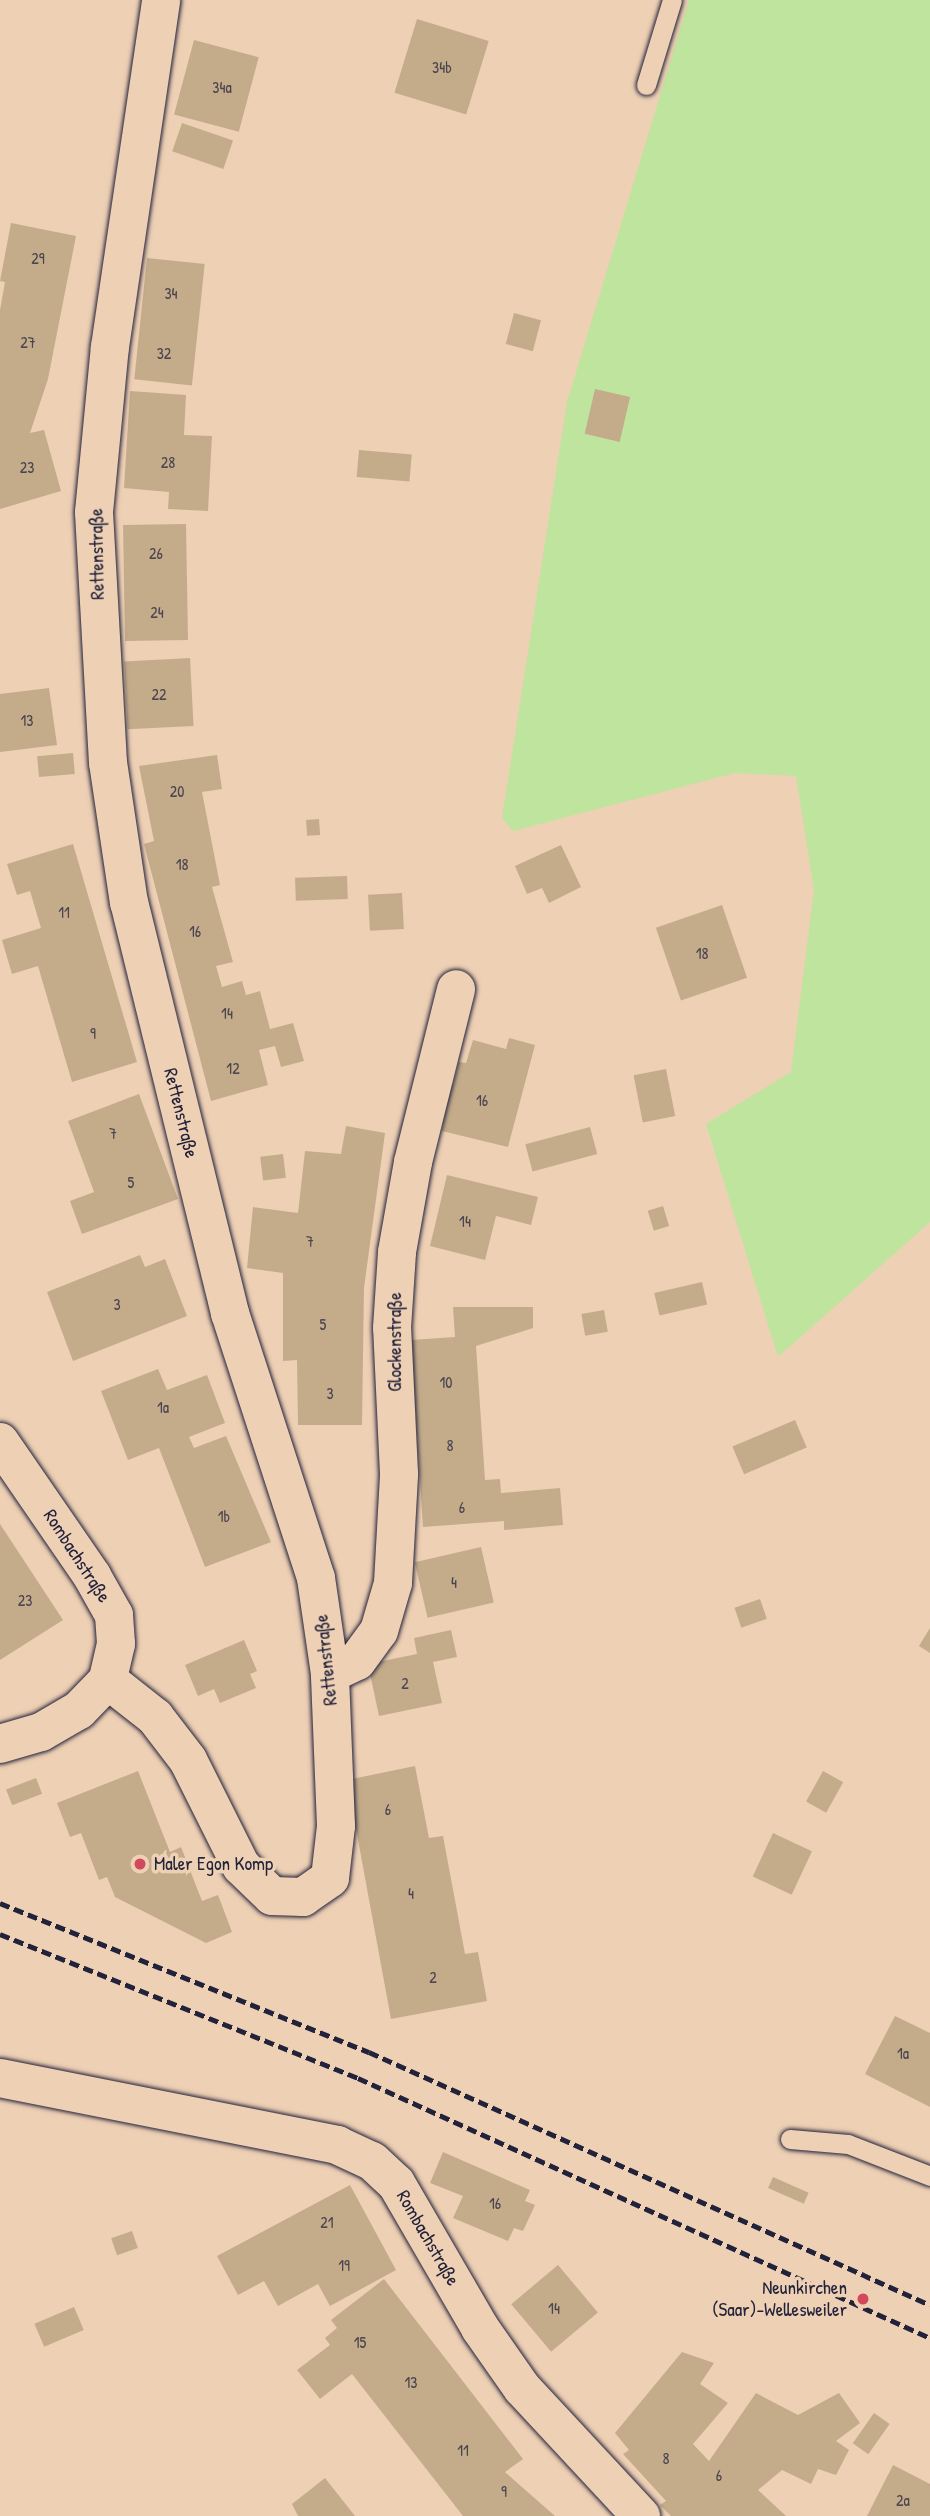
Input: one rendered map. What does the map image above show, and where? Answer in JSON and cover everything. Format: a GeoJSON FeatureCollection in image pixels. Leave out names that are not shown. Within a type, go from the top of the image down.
{"type":"FeatureCollection","features":[{"type":"Feature","properties":{"kind":"street","name":"Rettenstraße"},"geometry":{"type":"LineString","coordinates":[[108,1680],[155,1717],[188,1760],[241,1866],[272,1896],[303,1897],[330,1878],[336,1826],[330,1674],[316,1578],[230,1312],[132,916],[108,763],[94,512],[110,347],[162,0]]}},
{"type":"Feature","properties":{"kind":"street","name":"Glockenstraße"},"geometry":{"type":"LineString","coordinates":[[330,1674],[357,1661],[379,1631],[393,1583],[399,1474],[392,1328],[397,1252],[413,1161],[456,989]]}},
{"type":"Feature","properties":{"kind":"street","name":"Rombachstraße"},"geometry":{"type":"LineString","coordinates":[[0,1442],[114,1615],[116,1644],[108,1680]]}},
{"type":"Feature","properties":{"kind":"street"},"geometry":{"type":"LineString","coordinates":[[0,1744],[41,1732],[79,1710],[108,1680]]}},
{"type":"Feature","properties":{"kind":"street","name":"Rombachstraße"},"geometry":{"type":"LineString","coordinates":[[0,2078],[337,2145],[372,2161],[396,2183],[480,2328],[522,2388],[641,2516]]}},
{"type":"Feature","properties":{"kind":"lane"},"geometry":{"type":"LineString","coordinates":[[646,85],[672,0]]}},
{"type":"Feature","properties":{"kind":"lane"},"geometry":{"type":"LineString","coordinates":[[790,2139],[848,2144],[930,2176]]}},
{"type":"Feature","properties":{"kind":"green space"},"geometry":{"type":"Polygon","coordinates":[[[689,0],[930,0],[930,1222],[778,1357],[706,1124],[791,1072],[814,890],[796,776],[735,773],[513,831],[502,818],[567,402],[689,0]]]}},
{"type":"Feature","properties":{"kind":"building"},"geometry":{"type":"Polygon","coordinates":[[[417,19],[489,41],[466,115],[394,93],[417,19]]]}},
{"type":"Feature","properties":{"kind":"building"},"geometry":{"type":"Polygon","coordinates":[[[194,40],[259,57],[239,132],[174,114],[194,40]]]}},
{"type":"Feature","properties":{"kind":"building"},"geometry":{"type":"Polygon","coordinates":[[[182,123],[233,141],[223,169],[172,151],[182,123]]]}},
{"type":"Feature","properties":{"kind":"building"},"geometry":{"type":"Polygon","coordinates":[[[11,223],[76,236],[48,379],[30,433],[44,430],[61,491],[0,509],[0,310],[5,282],[0,281],[11,223]]]}},
{"type":"Feature","properties":{"kind":"building"},"geometry":{"type":"Polygon","coordinates":[[[147,258],[205,264],[192,385],[134,379],[147,258]]]}},
{"type":"Feature","properties":{"kind":"building"},"geometry":{"type":"Polygon","coordinates":[[[514,313],[541,320],[533,351],[506,344],[514,313]]]}},
{"type":"Feature","properties":{"kind":"building"},"geometry":{"type":"Polygon","coordinates":[[[595,389],[630,397],[620,442],[585,434],[595,389]]]}},
{"type":"Feature","properties":{"kind":"building"},"geometry":{"type":"Polygon","coordinates":[[[130,391],[186,395],[184,435],[212,436],[208,511],[168,509],[169,492],[124,488],[130,391]]]}},
{"type":"Feature","properties":{"kind":"building"},"geometry":{"type":"Polygon","coordinates":[[[359,450],[412,455],[409,482],[357,477],[359,450]]]}},
{"type":"Feature","properties":{"kind":"building"},"geometry":{"type":"Polygon","coordinates":[[[186,524],[188,640],[125,641],[123,525],[186,524]]]}},
{"type":"Feature","properties":{"kind":"building"},"geometry":{"type":"Polygon","coordinates":[[[190,658],[194,726],[128,729],[124,661],[190,658]]]}},
{"type":"Feature","properties":{"kind":"building"},"geometry":{"type":"Polygon","coordinates":[[[49,688],[57,745],[0,752],[0,694],[49,688]]]}},
{"type":"Feature","properties":{"kind":"building"},"geometry":{"type":"Polygon","coordinates":[[[73,753],[75,774],[39,777],[37,756],[73,753]]]}},
{"type":"Feature","properties":{"kind":"building"},"geometry":{"type":"Polygon","coordinates":[[[217,755],[222,789],[202,792],[220,885],[212,887],[233,962],[216,966],[222,987],[242,981],[246,995],[260,991],[270,1029],[293,1023],[304,1061],[281,1067],[275,1046],[259,1050],[268,1085],[211,1101],[144,844],[154,841],[139,766],[217,755]]]}},
{"type":"Feature","properties":{"kind":"building"},"geometry":{"type":"Polygon","coordinates":[[[319,819],[320,835],[307,836],[306,820],[319,819]]]}},
{"type":"Feature","properties":{"kind":"building"},"geometry":{"type":"Polygon","coordinates":[[[73,844],[137,1062],[72,1082],[38,966],[12,974],[2,940],[41,928],[30,891],[17,895],[7,864],[73,844]]]}},
{"type":"Feature","properties":{"kind":"building"},"geometry":{"type":"Polygon","coordinates":[[[561,845],[581,887],[549,903],[542,888],[527,894],[515,866],[561,845]]]}},
{"type":"Feature","properties":{"kind":"building"},"geometry":{"type":"Polygon","coordinates":[[[347,876],[348,899],[296,901],[295,878],[347,876]]]}},
{"type":"Feature","properties":{"kind":"building"},"geometry":{"type":"Polygon","coordinates":[[[402,893],[404,929],[370,931],[368,895],[402,893]]]}},
{"type":"Feature","properties":{"kind":"building"},"geometry":{"type":"Polygon","coordinates":[[[722,905],[747,978],[681,1001],[656,928],[722,905]]]}},
{"type":"Feature","properties":{"kind":"building"},"geometry":{"type":"Polygon","coordinates":[[[509,1038],[535,1045],[508,1147],[442,1131],[448,1084],[453,1085],[459,1062],[466,1063],[473,1040],[506,1049],[509,1038]]]}},
{"type":"Feature","properties":{"kind":"building"},"geometry":{"type":"Polygon","coordinates":[[[666,1069],[675,1116],[643,1122],[634,1075],[666,1069]]]}},
{"type":"Feature","properties":{"kind":"building"},"geometry":{"type":"Polygon","coordinates":[[[139,1094],[178,1199],[82,1234],[70,1201],[94,1192],[68,1121],[139,1094]]]}},
{"type":"Feature","properties":{"kind":"building"},"geometry":{"type":"Polygon","coordinates":[[[346,1126],[385,1133],[364,1288],[362,1425],[298,1425],[297,1360],[283,1361],[283,1273],[247,1268],[253,1207],[298,1213],[305,1151],[341,1154],[346,1126]]]}},
{"type":"Feature","properties":{"kind":"building"},"geometry":{"type":"Polygon","coordinates":[[[590,1127],[597,1154],[533,1171],[525,1144],[590,1127]]]}},
{"type":"Feature","properties":{"kind":"building"},"geometry":{"type":"Polygon","coordinates":[[[283,1154],[286,1178],[263,1181],[260,1157],[283,1154]]]}},
{"type":"Feature","properties":{"kind":"building"},"geometry":{"type":"Polygon","coordinates":[[[447,1175],[538,1197],[531,1225],[496,1216],[485,1260],[430,1246],[447,1175]]]}},
{"type":"Feature","properties":{"kind":"building"},"geometry":{"type":"Polygon","coordinates":[[[663,1206],[669,1226],[654,1231],[648,1211],[663,1206]]]}},
{"type":"Feature","properties":{"kind":"building"},"geometry":{"type":"Polygon","coordinates":[[[140,1255],[145,1267],[165,1259],[187,1316],[73,1361],[47,1292],[140,1255]]]}},
{"type":"Feature","properties":{"kind":"building"},"geometry":{"type":"Polygon","coordinates":[[[702,1282],[707,1304],[659,1315],[654,1293],[702,1282]]]}},
{"type":"Feature","properties":{"kind":"building"},"geometry":{"type":"Polygon","coordinates":[[[453,1307],[533,1307],[533,1328],[476,1346],[485,1480],[500,1479],[501,1493],[560,1488],[563,1525],[504,1530],[504,1521],[423,1527],[411,1340],[455,1337],[453,1307]]]}},
{"type":"Feature","properties":{"kind":"building"},"geometry":{"type":"Polygon","coordinates":[[[604,1310],[608,1332],[585,1336],[581,1314],[604,1310]]]}},
{"type":"Feature","properties":{"kind":"building"},"geometry":{"type":"Polygon","coordinates":[[[158,1369],[167,1390],[207,1375],[225,1423],[189,1437],[194,1448],[226,1436],[271,1542],[205,1567],[159,1448],[128,1460],[101,1391],[158,1369]]]}},
{"type":"Feature","properties":{"kind":"building"},"geometry":{"type":"Polygon","coordinates":[[[795,1420],[807,1448],[744,1474],[732,1447],[795,1420]]]}},
{"type":"Feature","properties":{"kind":"building"},"geometry":{"type":"Polygon","coordinates":[[[0,1524],[63,1620],[0,1660],[0,1524]]]}},
{"type":"Feature","properties":{"kind":"building"},"geometry":{"type":"Polygon","coordinates":[[[481,1547],[494,1603],[428,1618],[415,1562],[481,1547]]]}},
{"type":"Feature","properties":{"kind":"building"},"geometry":{"type":"Polygon","coordinates":[[[760,1599],[767,1619],[741,1628],[734,1608],[760,1599]]]}},
{"type":"Feature","properties":{"kind":"building"},"geometry":{"type":"Polygon","coordinates":[[[930,1628],[930,1653],[919,1646],[930,1628]]]}},
{"type":"Feature","properties":{"kind":"building"},"geometry":{"type":"Polygon","coordinates":[[[451,1630],[457,1657],[433,1662],[442,1703],[379,1716],[368,1664],[417,1654],[414,1638],[451,1630]]]}},
{"type":"Feature","properties":{"kind":"building"},"geometry":{"type":"Polygon","coordinates":[[[244,1640],[257,1671],[250,1674],[256,1688],[220,1703],[214,1689],[198,1696],[185,1665],[244,1640]]]}},
{"type":"Feature","properties":{"kind":"building"},"geometry":{"type":"Polygon","coordinates":[[[415,1766],[429,1838],[443,1836],[465,1954],[478,1952],[487,2001],[391,2019],[347,1780],[415,1766]]]}},
{"type":"Feature","properties":{"kind":"building","name":"Maler Egon Komp"},"geometry":{"type":"Polygon","coordinates":[[[138,1771],[170,1852],[181,1847],[202,1901],[218,1895],[232,1932],[206,1943],[115,1897],[107,1877],[99,1880],[81,1833],[70,1837],[57,1803],[138,1771]]]}},
{"type":"Feature","properties":{"kind":"building"},"geometry":{"type":"Polygon","coordinates":[[[823,1771],[843,1782],[826,1813],[806,1802],[823,1771]]]}},
{"type":"Feature","properties":{"kind":"building"},"geometry":{"type":"Polygon","coordinates":[[[36,1778],[42,1794],[12,1805],[6,1789],[36,1778]]]}},
{"type":"Feature","properties":{"kind":"building"},"geometry":{"type":"Polygon","coordinates":[[[773,1833],[812,1851],[792,1895],[753,1877],[773,1833]]]}},
{"type":"Feature","properties":{"kind":"building"},"geometry":{"type":"Polygon","coordinates":[[[895,2016],[930,2033],[930,2107],[865,2074],[895,2016]]]}},
{"type":"Feature","properties":{"kind":"building"},"geometry":{"type":"Polygon","coordinates":[[[443,2152],[530,2190],[525,2201],[535,2205],[523,2231],[514,2228],[508,2241],[453,2218],[463,2196],[430,2183],[443,2152]]]}},
{"type":"Feature","properties":{"kind":"building"},"geometry":{"type":"Polygon","coordinates":[[[773,2177],[809,2193],[804,2204],[768,2188],[773,2177]]]}},
{"type":"Feature","properties":{"kind":"building"},"geometry":{"type":"Polygon","coordinates":[[[350,2185],[396,2270],[330,2306],[318,2284],[278,2306],[264,2281],[238,2295],[217,2256],[350,2185]]]}},
{"type":"Feature","properties":{"kind":"building"},"geometry":{"type":"Polygon","coordinates":[[[132,2231],[138,2248],[117,2255],[111,2238],[132,2231]]]}},
{"type":"Feature","properties":{"kind":"building"},"geometry":{"type":"Polygon","coordinates":[[[558,2265],[598,2312],[551,2352],[511,2304],[558,2265]]]}},
{"type":"Feature","properties":{"kind":"building"},"geometry":{"type":"Polygon","coordinates":[[[384,2279],[523,2459],[505,2472],[555,2516],[463,2516],[352,2374],[320,2399],[297,2370],[330,2345],[325,2338],[337,2328],[331,2320],[384,2279]]]}},
{"type":"Feature","properties":{"kind":"building"},"geometry":{"type":"Polygon","coordinates":[[[74,2307],[84,2330],[44,2347],[34,2324],[74,2307]]]}},
{"type":"Feature","properties":{"kind":"building"},"geometry":{"type":"Polygon","coordinates":[[[682,2352],[714,2363],[700,2384],[728,2403],[693,2444],[709,2461],[756,2393],[798,2415],[839,2393],[860,2423],[836,2441],[849,2450],[836,2475],[818,2469],[811,2484],[782,2470],[758,2490],[786,2516],[671,2516],[660,2505],[666,2501],[623,2454],[629,2450],[615,2433],[682,2352]]]}},
{"type":"Feature","properties":{"kind":"building"},"geometry":{"type":"Polygon","coordinates":[[[874,2413],[890,2424],[868,2454],[853,2443],[874,2413]]]}},
{"type":"Feature","properties":{"kind":"building"},"geometry":{"type":"Polygon","coordinates":[[[893,2465],[930,2484],[930,2516],[867,2516],[893,2465]]]}},
{"type":"Feature","properties":{"kind":"building"},"geometry":{"type":"Polygon","coordinates":[[[325,2478],[355,2516],[298,2516],[292,2504],[325,2478]]]}},
{"type":"Feature","properties":{"kind":"railway"},"geometry":{"type":"LineString","coordinates":[[0,1903],[369,2052],[930,2305]]}},
{"type":"Feature","properties":{"kind":"railway"},"geometry":{"type":"LineString","coordinates":[[0,1934],[358,2078],[930,2338]]}},
{"type":"Feature","properties":{"kind":"place","name":"Maler Egon Komp"},"geometry":{"type":"Point","coordinates":[140,1864]}},
{"type":"Feature","properties":{"kind":"place","name":"Neunkirchen (Saar)-Wellesweiler"},"geometry":{"type":"Point","coordinates":[863,2299]}}]}
